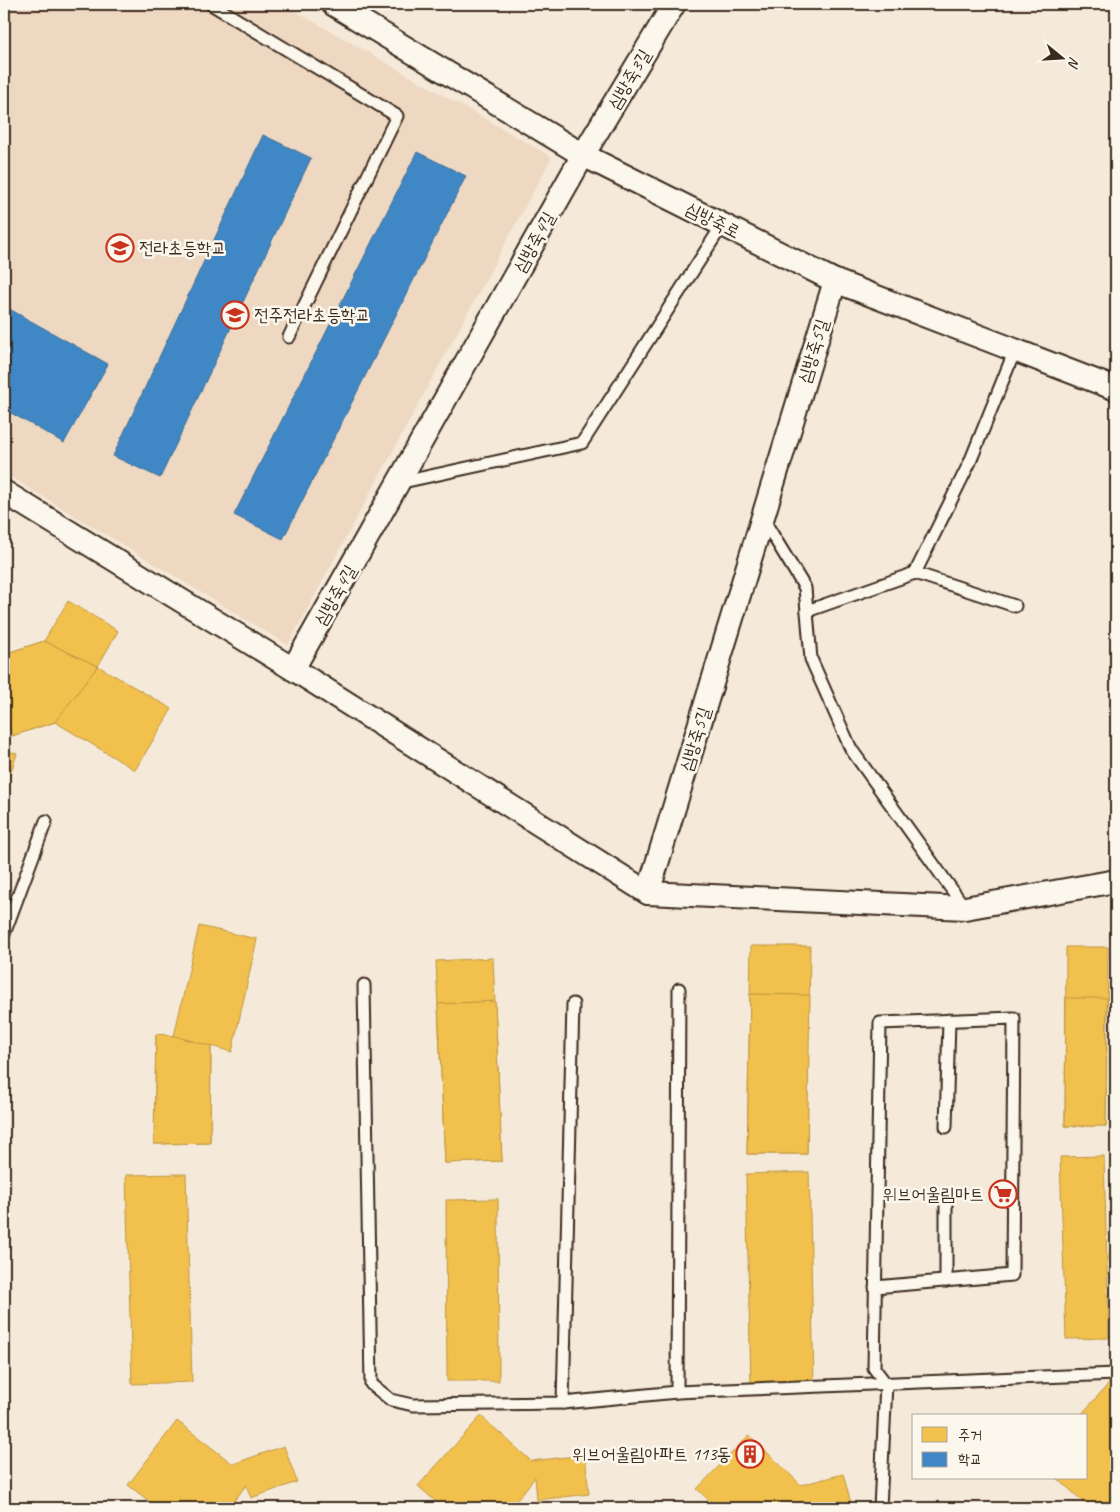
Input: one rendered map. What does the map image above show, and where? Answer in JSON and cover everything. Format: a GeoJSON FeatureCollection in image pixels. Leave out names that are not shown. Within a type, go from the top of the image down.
{"type":"FeatureCollection","features":[{"type":"Feature","properties":{"kind":"street","name":"심방죽로"},"geometry":{"type":"LineString","coordinates":[[333,4],[583,155],[835,281],[1116,389]]}},
{"type":"Feature","properties":{"kind":"street","name":"심방죽3길"},"geometry":{"type":"LineString","coordinates":[[583,155],[674,4]]}},
{"type":"Feature","properties":{"kind":"street","name":"심방죽4길"},"geometry":{"type":"LineString","coordinates":[[293,669],[583,155]]}},
{"type":"Feature","properties":{"kind":"street","name":"심방죽5길"},"geometry":{"type":"LineString","coordinates":[[648,893],[835,281]]}},
{"type":"Feature","properties":{"kind":"street"},"geometry":{"type":"LineString","coordinates":[[4,492],[293,669],[648,893],[964,908],[1116,881]]}},
{"type":"Feature","properties":{"kind":"lane"},"geometry":{"type":"LineString","coordinates":[[212,4],[397,116],[288,337]]}},
{"type":"Feature","properties":{"kind":"lane"},"geometry":{"type":"LineString","coordinates":[[398,483],[582,443],[723,224]]}},
{"type":"Feature","properties":{"kind":"lane"},"geometry":{"type":"LineString","coordinates":[[914,573],[970,462],[1015,350]]}},
{"type":"Feature","properties":{"kind":"lane"},"geometry":{"type":"LineString","coordinates":[[762,518],[805,588],[811,659],[851,749],[964,908]]}},
{"type":"Feature","properties":{"kind":"lane"},"geometry":{"type":"LineString","coordinates":[[807,611],[914,573],[1015,606]]}},
{"type":"Feature","properties":{"kind":"lane"},"geometry":{"type":"LineString","coordinates":[[4,934],[46,821]]}},
{"type":"Feature","properties":{"kind":"lane"},"geometry":{"type":"LineString","coordinates":[[364,985],[371,1384],[390,1400],[413,1405],[563,1403],[677,1392],[1116,1374]]}},
{"type":"Feature","properties":{"kind":"lane"},"geometry":{"type":"LineString","coordinates":[[677,1392],[679,989]]}},
{"type":"Feature","properties":{"kind":"lane"},"geometry":{"type":"LineString","coordinates":[[563,1403],[574,1004]]}},
{"type":"Feature","properties":{"kind":"lane"},"geometry":{"type":"LineString","coordinates":[[875,1287],[1012,1276],[1014,1018],[880,1023],[875,1287],[874,1368],[886,1384],[880,1508]]}},
{"type":"Feature","properties":{"kind":"lane"},"geometry":{"type":"LineString","coordinates":[[946,1127],[948,1020]]}},
{"type":"Feature","properties":{"kind":"lane"},"geometry":{"type":"LineString","coordinates":[[946,1204],[946,1281]]}},
{"type":"Feature","properties":{"kind":"shaded area","name":"전주전라초등학교"},"geometry":{"type":"Polygon","coordinates":[[[4,4],[283,4],[552,157],[288,645],[4,473],[4,4]]]}},
{"type":"Feature","properties":{"kind":"building: 주거"},"geometry":{"type":"Polygon","coordinates":[[[68,601],[118,631],[98,666],[172,709],[135,770],[55,722],[12,736],[4,709],[4,654],[44,641],[68,601]]]}},
{"type":"Feature","properties":{"kind":"building: 주거"},"geometry":{"type":"Polygon","coordinates":[[[44,641],[98,666],[55,722],[12,736],[4,709],[4,654],[44,641]]]}},
{"type":"Feature","properties":{"kind":"building: 주거"},"geometry":{"type":"Polygon","coordinates":[[[4,749],[17,754],[4,792],[4,749]]]}},
{"type":"Feature","properties":{"kind":"building: 주거"},"geometry":{"type":"Polygon","coordinates":[[[199,926],[257,939],[232,1052],[211,1046],[210,1143],[154,1144],[156,1034],[174,1036],[199,926]]]}},
{"type":"Feature","properties":{"kind":"building: 주거"},"geometry":{"type":"Polygon","coordinates":[[[751,946],[810,946],[807,1154],[747,1154],[751,946]]]}},
{"type":"Feature","properties":{"kind":"building: 주거"},"geometry":{"type":"Polygon","coordinates":[[[1066,947],[1108,947],[1106,1126],[1065,1126],[1066,947]]]}},
{"type":"Feature","properties":{"kind":"building: 주거"},"geometry":{"type":"Polygon","coordinates":[[[493,958],[502,1161],[445,1163],[436,961],[493,958]]]}},
{"type":"Feature","properties":{"kind":"building: 주거"},"geometry":{"type":"Polygon","coordinates":[[[750,994],[810,995],[807,1154],[747,1154],[750,994]]]}},
{"type":"Feature","properties":{"kind":"building: 주거"},"geometry":{"type":"Polygon","coordinates":[[[1066,998],[1107,998],[1106,1126],[1065,1126],[1066,998]]]}},
{"type":"Feature","properties":{"kind":"building: 주거"},"geometry":{"type":"Polygon","coordinates":[[[495,1001],[502,1161],[445,1163],[438,1004],[495,1001]]]}},
{"type":"Feature","properties":{"kind":"building: 주거"},"geometry":{"type":"Polygon","coordinates":[[[156,1034],[174,1036],[211,1046],[210,1143],[154,1144],[156,1034]]]}},
{"type":"Feature","properties":{"kind":"building: 주거"},"geometry":{"type":"Polygon","coordinates":[[[1104,1156],[1109,1338],[1066,1339],[1060,1157],[1104,1156]]]}},
{"type":"Feature","properties":{"kind":"building: 주거"},"geometry":{"type":"Polygon","coordinates":[[[809,1172],[814,1384],[751,1386],[746,1174],[809,1172]]]}},
{"type":"Feature","properties":{"kind":"building: 주거"},"geometry":{"type":"Polygon","coordinates":[[[186,1174],[192,1382],[132,1384],[126,1175],[186,1174]]]}},
{"type":"Feature","properties":{"kind":"building: 주거"},"geometry":{"type":"Polygon","coordinates":[[[498,1199],[499,1381],[447,1381],[446,1200],[498,1199]]]}},
{"type":"Feature","properties":{"kind":"building: 주거"},"geometry":{"type":"Polygon","coordinates":[[[1112,1380],[1116,1383],[1116,1508],[1090,1508],[1059,1480],[1088,1480],[1088,1414],[1082,1414],[1112,1380]]]}},
{"type":"Feature","properties":{"kind":"building: 주거"},"geometry":{"type":"Polygon","coordinates":[[[481,1416],[531,1461],[585,1455],[589,1494],[537,1500],[535,1477],[511,1508],[443,1508],[418,1486],[481,1416]]]}},
{"type":"Feature","properties":{"kind":"building: 주거"},"geometry":{"type":"Polygon","coordinates":[[[177,1421],[233,1464],[284,1446],[297,1482],[251,1498],[246,1485],[229,1508],[158,1508],[128,1485],[177,1421]]]}},
{"type":"Feature","properties":{"kind":"building: 주거","name":"위브어울림아파트 113동"},"geometry":{"type":"Polygon","coordinates":[[[749,1435],[801,1485],[843,1474],[852,1507],[803,1508],[801,1501],[794,1508],[717,1508],[697,1489],[749,1435]]]}},
{"type":"Feature","properties":{"kind":"building: 학교"},"geometry":{"type":"Polygon","coordinates":[[[263,135],[311,158],[160,478],[113,456],[263,135]]]}},
{"type":"Feature","properties":{"kind":"building: 학교"},"geometry":{"type":"Polygon","coordinates":[[[417,152],[466,176],[283,539],[234,515],[417,152]]]}},
{"type":"Feature","properties":{"kind":"building: 학교"},"geometry":{"type":"Polygon","coordinates":[[[4,306],[108,364],[64,443],[4,409],[4,306]]]}},
{"type":"Feature","properties":{"kind":"place","name":"전라초등학교"},"geometry":{"type":"Point","coordinates":[120,248]}},
{"type":"Feature","properties":{"kind":"place","name":"전주전라초등학교"},"geometry":{"type":"Point","coordinates":[235,315]}},
{"type":"Feature","properties":{"kind":"place","name":"위브어울림마트"},"geometry":{"type":"Point","coordinates":[1003,1194]}},
{"type":"Feature","properties":{"kind":"place","name":"위브어울림아파트 113동"},"geometry":{"type":"Point","coordinates":[750,1454]}}]}
